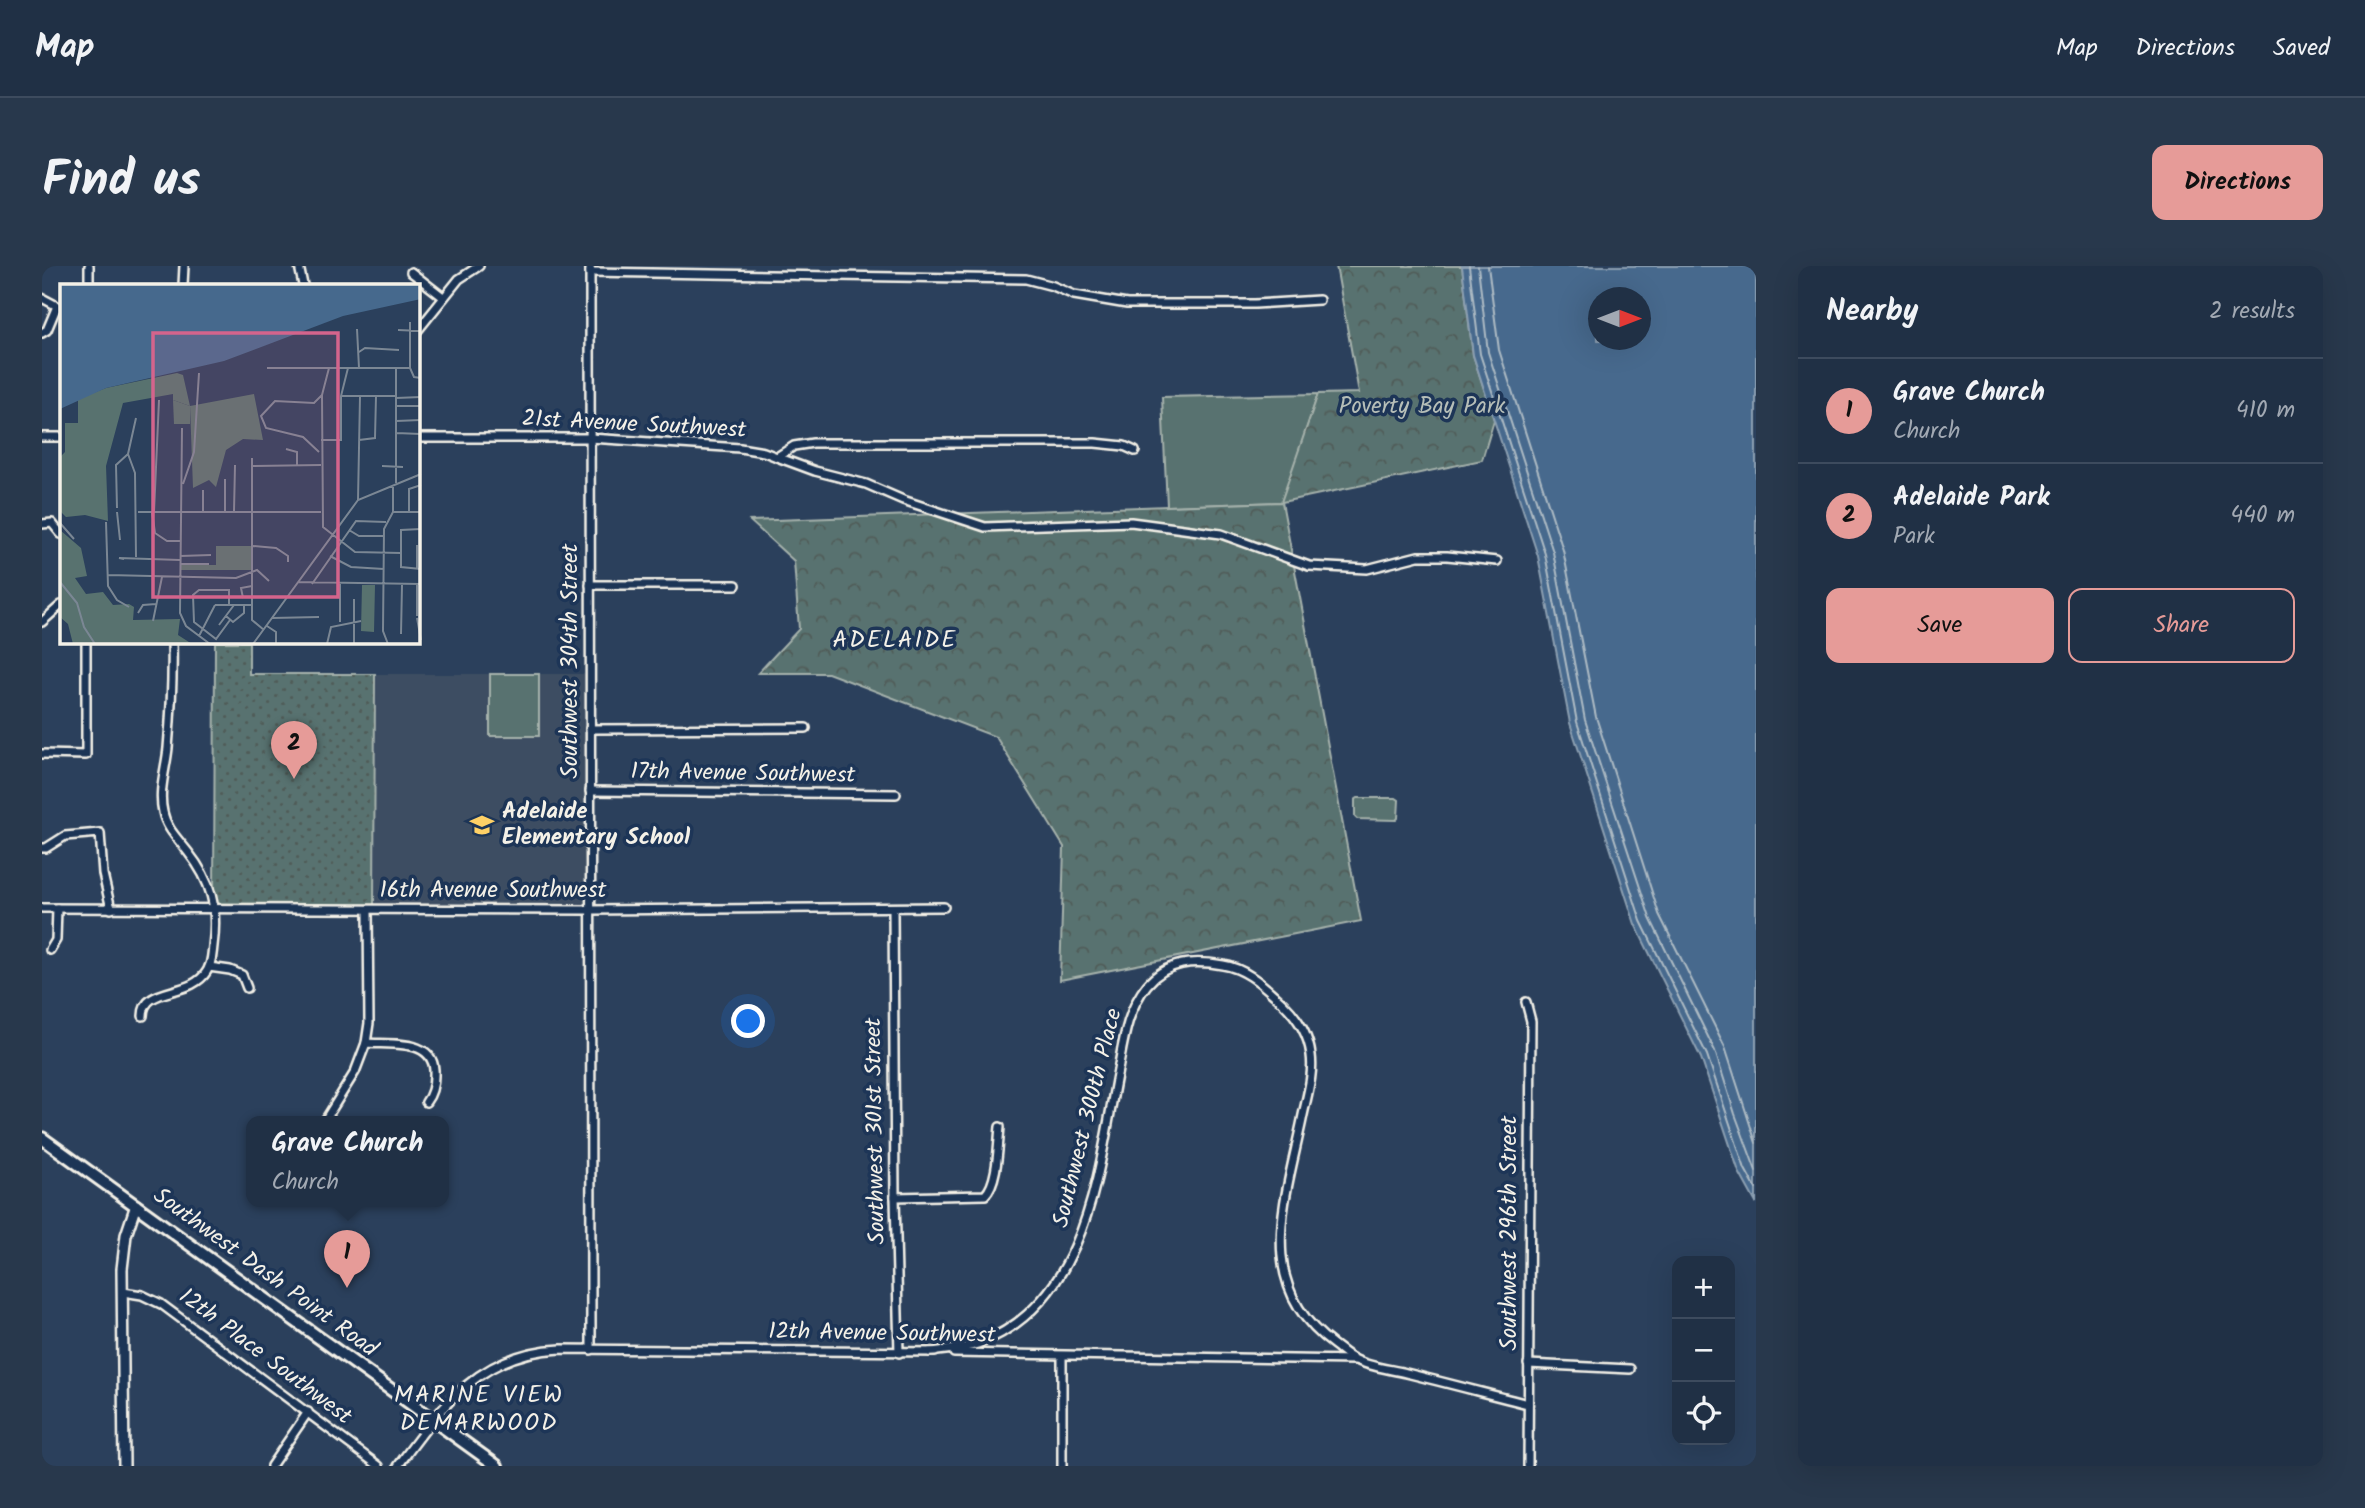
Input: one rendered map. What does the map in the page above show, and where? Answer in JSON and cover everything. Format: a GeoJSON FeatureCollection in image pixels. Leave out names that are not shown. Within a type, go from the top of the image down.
{"type":"FeatureCollection","features":[{"type":"Feature","properties":{"kind":"main road","name":"Southwest Dash Point Road"},"geometry":{"type":"LineString","coordinates":[[42,1138],[497,1466]]}},
{"type":"Feature","properties":{"kind":"street"},"geometry":{"type":"LineString","coordinates":[[89,266],[89,284]]}},
{"type":"Feature","properties":{"kind":"street"},"geometry":{"type":"LineString","coordinates":[[183,284],[184,266]]}},
{"type":"Feature","properties":{"kind":"street"},"geometry":{"type":"LineString","coordinates":[[299,266],[303,284]]}},
{"type":"Feature","properties":{"kind":"street"},"geometry":{"type":"LineString","coordinates":[[420,327],[458,279],[479,266]]}},
{"type":"Feature","properties":{"kind":"street"},"geometry":{"type":"LineString","coordinates":[[590,269],[1026,279],[1097,301],[1127,304],[1255,304],[1319,300]]}},
{"type":"Feature","properties":{"kind":"street","name":"Southwest 304th Street"},"geometry":{"type":"LineString","coordinates":[[590,269],[591,1350]]}},
{"type":"Feature","properties":{"kind":"street"},"geometry":{"type":"LineString","coordinates":[[411,272],[443,297]]}},
{"type":"Feature","properties":{"kind":"street"},"geometry":{"type":"LineString","coordinates":[[42,300],[59,307],[47,330],[42,333]]}},
{"type":"Feature","properties":{"kind":"street"},"geometry":{"type":"LineString","coordinates":[[42,437],[60,437]]}},
{"type":"Feature","properties":{"kind":"street","name":"21st Avenue Southwest"},"geometry":{"type":"LineString","coordinates":[[420,438],[590,438],[740,448],[777,457],[798,445],[834,443],[1095,443],[1119,445],[1135,451]]}},
{"type":"Feature","properties":{"kind":"street"},"geometry":{"type":"LineString","coordinates":[[777,457],[815,471],[866,484],[903,500],[985,527],[1131,522],[1221,534],[1309,566],[1367,569],[1418,556],[1497,561]]}},
{"type":"Feature","properties":{"kind":"street"},"geometry":{"type":"LineString","coordinates":[[42,524],[52,523],[60,533]]}},
{"type":"Feature","properties":{"kind":"street"},"geometry":{"type":"LineString","coordinates":[[590,585],[736,585]]}},
{"type":"Feature","properties":{"kind":"street"},"geometry":{"type":"LineString","coordinates":[[42,622],[60,606]]}},
{"type":"Feature","properties":{"kind":"street"},"geometry":{"type":"LineString","coordinates":[[42,754],[86,755],[86,644]]}},
{"type":"Feature","properties":{"kind":"street"},"geometry":{"type":"LineString","coordinates":[[143,1016],[145,1005],[151,998],[190,987],[201,980],[209,967],[214,938],[213,897],[207,881],[169,827],[163,812],[162,792],[173,676],[172,644]]}},
{"type":"Feature","properties":{"kind":"street"},"geometry":{"type":"LineString","coordinates":[[590,729],[806,728]]}},
{"type":"Feature","properties":{"kind":"street","name":"17th Avenue Southwest"},"geometry":{"type":"LineString","coordinates":[[590,791],[896,794]]}},
{"type":"Feature","properties":{"kind":"street"},"geometry":{"type":"LineString","coordinates":[[42,848],[65,836],[100,833],[103,874],[110,909]]}},
{"type":"Feature","properties":{"kind":"street","name":"16th Avenue Southwest"},"geometry":{"type":"LineString","coordinates":[[42,908],[590,910],[944,907]]}},
{"type":"Feature","properties":{"kind":"street"},"geometry":{"type":"LineString","coordinates":[[50,950],[56,940],[57,908]]}},
{"type":"Feature","properties":{"kind":"street","name":"Southwest 301st Street"},"geometry":{"type":"LineString","coordinates":[[893,909],[899,1353]]}},
{"type":"Feature","properties":{"kind":"street"},"geometry":{"type":"LineString","coordinates":[[328,1116],[355,1072],[366,1043],[369,1023],[368,910]]}},
{"type":"Feature","properties":{"kind":"street","name":"Southwest 300th Place"},"geometry":{"type":"LineString","coordinates":[[930,1352],[961,1349],[998,1335],[1016,1324],[1048,1293],[1059,1277],[1080,1237],[1091,1200],[1104,1151],[1128,1020],[1148,984],[1163,971],[1177,964],[1192,962],[1230,966],[1249,975],[1280,999],[1301,1024],[1308,1040],[1311,1075],[1280,1233],[1283,1272],[1293,1298],[1310,1324],[1324,1338],[1355,1360]]}},
{"type":"Feature","properties":{"kind":"street"},"geometry":{"type":"LineString","coordinates":[[209,967],[242,975],[247,988]]}},
{"type":"Feature","properties":{"kind":"street","name":"Southwest 296th Street"},"geometry":{"type":"LineString","coordinates":[[1526,1002],[1531,1021],[1528,1466]]}},
{"type":"Feature","properties":{"kind":"street"},"geometry":{"type":"LineString","coordinates":[[366,1043],[405,1046],[424,1050],[431,1056],[435,1071],[433,1091],[426,1102]]}},
{"type":"Feature","properties":{"kind":"street"},"geometry":{"type":"LineString","coordinates":[[895,1197],[985,1195],[993,1181],[1000,1127]]}},
{"type":"Feature","properties":{"kind":"street"},"geometry":{"type":"LineString","coordinates":[[124,1466],[123,1251],[136,1205]]}},
{"type":"Feature","properties":{"kind":"street","name":"12th Place Southwest"},"geometry":{"type":"LineString","coordinates":[[123,1292],[161,1304],[379,1466]]}},
{"type":"Feature","properties":{"kind":"street","name":"12th Avenue Southwest"},"geometry":{"type":"LineString","coordinates":[[398,1466],[432,1419],[476,1378],[503,1361],[542,1350],[930,1352],[1355,1360]]}},
{"type":"Feature","properties":{"kind":"street"},"geometry":{"type":"LineString","coordinates":[[1062,1356],[1062,1466]]}},
{"type":"Feature","properties":{"kind":"street"},"geometry":{"type":"LineString","coordinates":[[1355,1360],[1528,1404]]}},
{"type":"Feature","properties":{"kind":"street"},"geometry":{"type":"LineString","coordinates":[[1528,1364],[1630,1369]]}},
{"type":"Feature","properties":{"kind":"street"},"geometry":{"type":"LineString","coordinates":[[271,1466],[307,1412]]}},
{"type":"Feature","properties":{"kind":"shaded area","name":"Adelaide Elementary School"},"geometry":{"type":"Polygon","coordinates":[[[375,674],[590,674],[590,910],[374,910],[375,674]]]}},
{"type":"Feature","properties":{"kind":"green space","name":"Poverty Bay Park"},"geometry":{"type":"Polygon","coordinates":[[[1336,266],[1462,266],[1473,355],[1494,420],[1482,460],[1282,502],[1361,921],[1060,980],[1064,847],[996,737],[828,673],[758,673],[799,629],[794,561],[750,521],[1281,502],[1318,394],[1359,393],[1336,266]]]}},
{"type":"Feature","properties":{"kind":"green space"},"geometry":{"type":"Polygon","coordinates":[[[1318,394],[1282,502],[1167,506],[1162,397],[1318,394]]]}},
{"type":"Feature","properties":{"kind":"green space"},"geometry":{"type":"Polygon","coordinates":[[[215,644],[249,644],[249,674],[375,674],[374,910],[214,909],[215,644]]]}},
{"type":"Feature","properties":{"kind":"green space"},"geometry":{"type":"Polygon","coordinates":[[[490,674],[539,674],[539,736],[490,736],[490,674]]]}},
{"type":"Feature","properties":{"kind":"green space"},"geometry":{"type":"Polygon","coordinates":[[[1396,798],[1399,800],[1398,818],[1357,819],[1355,800],[1396,798]]]}},
{"type":"Feature","properties":{"kind":"water"},"geometry":{"type":"Polygon","coordinates":[[[1462,266],[1756,266],[1756,1203],[1739,1172],[1701,1058],[1635,924],[1570,723],[1538,556],[1473,355],[1462,266]]]}},
{"type":"Feature","properties":{"kind":"place","name":"Adelaide Park"},"geometry":{"type":"Point","coordinates":[294,779]}},
{"type":"Feature","properties":{"kind":"place","name":"Adelaide Elementary School"},"geometry":{"type":"Point","coordinates":[482,825]}},
{"type":"Feature","properties":{"kind":"place","name":"Grave Church"},"geometry":{"type":"Point","coordinates":[347,1288]}},
{"type":"Feature","properties":{"kind":"district","name":"ADELAIDE"},"geometry":{"type":"Point","coordinates":[895,640]}},
{"type":"Feature","properties":{"kind":"district","name":"MARINE VIEW DEMARWOOD"},"geometry":{"type":"Point","coordinates":[479,1409]}}]}
